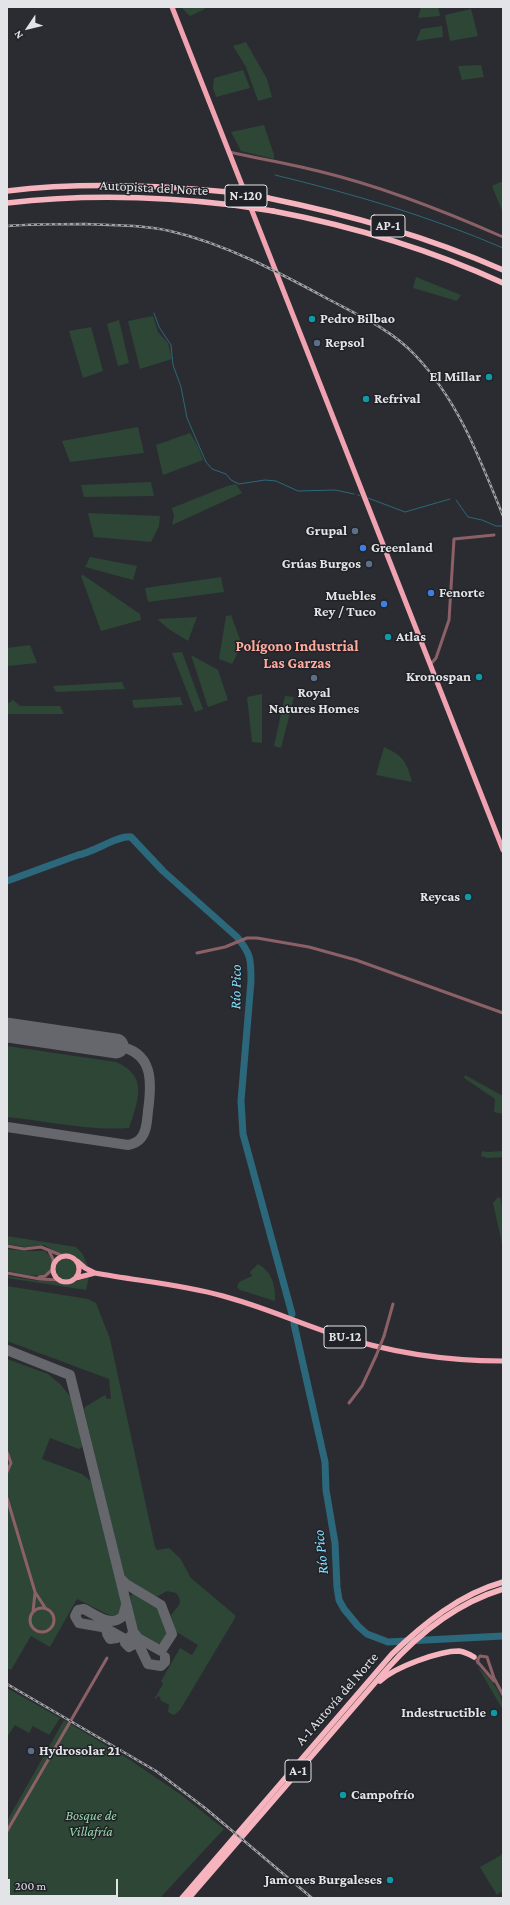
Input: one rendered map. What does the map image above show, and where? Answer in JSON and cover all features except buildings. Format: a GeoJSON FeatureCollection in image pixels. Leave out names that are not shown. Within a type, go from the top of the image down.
{"type":"FeatureCollection","features":[{"type":"Feature","properties":{"kind":"highway","name":"N-120"},"geometry":{"type":"LineString","coordinates":[[172,7],[503,850]]}},
{"type":"Feature","properties":{"kind":"highway","name":"Autopista del Norte"},"geometry":{"type":"LineString","coordinates":[[7,191],[63,186],[123,185],[228,192],[268,198],[349,215],[392,228],[424,238],[503,270]]}},
{"type":"Feature","properties":{"kind":"highway","name":"Autopista del Norte"},"geometry":{"type":"LineString","coordinates":[[7,203],[54,198],[117,197],[183,199],[273,211],[336,224],[399,242],[467,267],[503,283]]}},
{"type":"Feature","properties":{"kind":"highway","name":"BU-12"},"geometry":{"type":"LineString","coordinates":[[63,1256],[71,1257],[85,1268],[95,1273],[208,1292],[258,1306],[339,1336],[394,1350],[438,1357],[503,1361]]}},
{"type":"Feature","properties":{"kind":"highway"},"geometry":{"type":"LineString","coordinates":[[59,1280],[53,1273],[53,1268],[56,1260],[63,1256]]}},
{"type":"Feature","properties":{"kind":"highway"},"geometry":{"type":"LineString","coordinates":[[74,1280],[79,1269],[77,1261]]}},
{"type":"Feature","properties":{"kind":"highway","name":"BU-12"},"geometry":{"type":"LineString","coordinates":[[59,1280],[66,1282],[95,1273]]}},
{"type":"Feature","properties":{"kind":"highway","name":"A-1 Autovía del Norte"},"geometry":{"type":"LineString","coordinates":[[184,1897],[410,1636],[443,1612],[466,1598],[503,1582]]}},
{"type":"Feature","properties":{"kind":"highway","name":"A-1 Autovía del Norte"},"geometry":{"type":"LineString","coordinates":[[184,1897],[194,1891],[409,1645],[465,1606],[487,1594],[503,1589]]}},
{"type":"Feature","properties":{"kind":"highway"},"geometry":{"type":"LineString","coordinates":[[322,1743],[334,1734],[379,1682],[397,1669],[450,1652],[464,1652],[474,1657]]}},
{"type":"Feature","properties":{"kind":"highway"},"geometry":{"type":"LineString","coordinates":[[192,1898],[194,1891]]}},
{"type":"Feature","properties":{"kind":"street"},"geometry":{"type":"LineString","coordinates":[[229,152],[322,172],[385,191],[428,205],[503,237]]}},
{"type":"Feature","properties":{"kind":"street"},"geometry":{"type":"LineString","coordinates":[[430,665],[436,658],[449,620],[454,539],[494,535]]}},
{"type":"Feature","properties":{"kind":"street"},"geometry":{"type":"LineString","coordinates":[[197,953],[225,947],[247,938],[257,938],[302,946],[356,960],[503,1013]]}},
{"type":"Feature","properties":{"kind":"street"},"geometry":{"type":"LineString","coordinates":[[7,1246],[24,1249],[41,1247],[63,1256]]}},
{"type":"Feature","properties":{"kind":"street"},"geometry":{"type":"LineString","coordinates":[[36,1278],[45,1276],[53,1268],[53,1259],[48,1250]]}},
{"type":"Feature","properties":{"kind":"street"},"geometry":{"type":"LineString","coordinates":[[7,1273],[59,1280]]}},
{"type":"Feature","properties":{"kind":"street"},"geometry":{"type":"LineString","coordinates":[[349,1403],[362,1386],[376,1356],[384,1336],[393,1304]]}},
{"type":"Feature","properties":{"kind":"street"},"geometry":{"type":"LineString","coordinates":[[7,1452],[11,1463],[7,1472]]}},
{"type":"Feature","properties":{"kind":"street"},"geometry":{"type":"LineString","coordinates":[[7,1498],[35,1592],[46,1609],[51,1613],[54,1620],[51,1627],[45,1632],[37,1631],[31,1626],[30,1618],[35,1592]]}},
{"type":"Feature","properties":{"kind":"street"},"geometry":{"type":"LineString","coordinates":[[32,1613],[40,1608],[46,1609]]}},
{"type":"Feature","properties":{"kind":"street"},"geometry":{"type":"LineString","coordinates":[[478,1663],[480,1656],[487,1656],[498,1686],[503,1695]]}},
{"type":"Feature","properties":{"kind":"street"},"geometry":{"type":"LineString","coordinates":[[474,1657],[498,1686]]}},
{"type":"Feature","properties":{"kind":"street"},"geometry":{"type":"LineString","coordinates":[[7,1832],[107,1658]]}},
{"type":"Feature","properties":{"kind":"green space"},"geometry":{"type":"Polygon","coordinates":[[[181,7],[203,7],[205,9],[190,16],[181,7]]]}},
{"type":"Feature","properties":{"kind":"green space"},"geometry":{"type":"Polygon","coordinates":[[[421,7],[438,7],[440,16],[418,18],[421,7]]]}},
{"type":"Feature","properties":{"kind":"green space"},"geometry":{"type":"Polygon","coordinates":[[[471,9],[478,36],[450,41],[445,15],[471,9]]]}},
{"type":"Feature","properties":{"kind":"green space"},"geometry":{"type":"Polygon","coordinates":[[[442,26],[443,37],[416,41],[421,29],[442,26]]]}},
{"type":"Feature","properties":{"kind":"green space"},"geometry":{"type":"Polygon","coordinates":[[[246,42],[267,79],[272,97],[258,101],[246,67],[233,46],[246,42]]]}},
{"type":"Feature","properties":{"kind":"green space"},"geometry":{"type":"Polygon","coordinates":[[[481,65],[484,77],[462,80],[458,66],[481,65]]]}},
{"type":"Feature","properties":{"kind":"green space"},"geometry":{"type":"Polygon","coordinates":[[[243,70],[250,88],[216,97],[213,88],[214,78],[243,70]]]}},
{"type":"Feature","properties":{"kind":"green space"},"geometry":{"type":"Polygon","coordinates":[[[264,125],[274,159],[241,151],[231,132],[264,125]]]}},
{"type":"Feature","properties":{"kind":"green space"},"geometry":{"type":"Polygon","coordinates":[[[503,181],[503,213],[492,186],[503,181]]]}},
{"type":"Feature","properties":{"kind":"green space"},"geometry":{"type":"Polygon","coordinates":[[[416,277],[461,295],[457,301],[413,288],[416,277]]]}},
{"type":"Feature","properties":{"kind":"green space"},"geometry":{"type":"Polygon","coordinates":[[[153,316],[158,332],[168,343],[172,359],[140,369],[128,321],[153,316]]]}},
{"type":"Feature","properties":{"kind":"green space"},"geometry":{"type":"Polygon","coordinates":[[[119,320],[129,363],[118,366],[107,324],[119,320]]]}},
{"type":"Feature","properties":{"kind":"green space"},"geometry":{"type":"Polygon","coordinates":[[[91,327],[103,371],[83,378],[69,331],[91,327]]]}},
{"type":"Feature","properties":{"kind":"green space"},"geometry":{"type":"Polygon","coordinates":[[[138,427],[144,453],[70,462],[62,441],[138,427]]]}},
{"type":"Feature","properties":{"kind":"green space"},"geometry":{"type":"Polygon","coordinates":[[[190,433],[199,448],[203,460],[163,475],[156,445],[190,433]]]}},
{"type":"Feature","properties":{"kind":"green space"},"geometry":{"type":"Polygon","coordinates":[[[151,482],[154,496],[84,497],[81,485],[151,482]]]}},
{"type":"Feature","properties":{"kind":"green space"},"geometry":{"type":"Polygon","coordinates":[[[236,484],[242,493],[172,525],[174,516],[172,508],[227,486],[236,484]]]}},
{"type":"Feature","properties":{"kind":"green space"},"geometry":{"type":"Polygon","coordinates":[[[88,513],[160,516],[159,526],[151,542],[94,537],[88,513]]]}},
{"type":"Feature","properties":{"kind":"green space"},"geometry":{"type":"Polygon","coordinates":[[[90,557],[137,566],[133,580],[85,567],[90,557]]]}},
{"type":"Feature","properties":{"kind":"green space"},"geometry":{"type":"Polygon","coordinates":[[[83,575],[140,614],[141,620],[101,631],[81,576],[83,575]]]}},
{"type":"Feature","properties":{"kind":"green space"},"geometry":{"type":"Polygon","coordinates":[[[221,577],[224,592],[148,602],[145,588],[221,577]]]}},
{"type":"Feature","properties":{"kind":"green space"},"geometry":{"type":"Polygon","coordinates":[[[231,615],[242,645],[232,664],[219,659],[226,616],[231,615]]]}},
{"type":"Feature","properties":{"kind":"green space"},"geometry":{"type":"Polygon","coordinates":[[[197,617],[188,641],[170,630],[157,619],[197,617]]]}},
{"type":"Feature","properties":{"kind":"green space"},"geometry":{"type":"Polygon","coordinates":[[[30,645],[37,663],[7,666],[7,648],[30,645]]]}},
{"type":"Feature","properties":{"kind":"green space"},"geometry":{"type":"Polygon","coordinates":[[[182,652],[203,709],[195,712],[172,653],[182,652]]]}},
{"type":"Feature","properties":{"kind":"green space"},"geometry":{"type":"Polygon","coordinates":[[[191,655],[218,670],[228,700],[208,707],[191,655]]]}},
{"type":"Feature","properties":{"kind":"green space"},"geometry":{"type":"Polygon","coordinates":[[[122,682],[125,689],[56,692],[53,686],[122,682]]]}},
{"type":"Feature","properties":{"kind":"green space"},"geometry":{"type":"Polygon","coordinates":[[[262,694],[262,743],[252,742],[247,697],[262,694]]]}},
{"type":"Feature","properties":{"kind":"green space"},"geometry":{"type":"Polygon","coordinates":[[[285,696],[294,697],[281,748],[274,746],[285,696]]]}},
{"type":"Feature","properties":{"kind":"green space"},"geometry":{"type":"Polygon","coordinates":[[[180,697],[183,705],[134,708],[132,700],[180,697]]]}},
{"type":"Feature","properties":{"kind":"green space"},"geometry":{"type":"Polygon","coordinates":[[[13,700],[20,706],[60,706],[64,714],[7,714],[7,704],[13,700]]]}},
{"type":"Feature","properties":{"kind":"green space"},"geometry":{"type":"Polygon","coordinates":[[[384,747],[391,750],[404,761],[412,782],[376,775],[384,747]]]}},
{"type":"Feature","properties":{"kind":"green space"},"geometry":{"type":"Polygon","coordinates":[[[7,1046],[116,1062],[126,1068],[133,1074],[137,1082],[138,1090],[138,1099],[129,1128],[113,1129],[83,1127],[7,1117],[7,1046]]]}},
{"type":"Feature","properties":{"kind":"green space"},"geometry":{"type":"Polygon","coordinates":[[[465,1075],[503,1096],[503,1114],[494,1112],[495,1099],[464,1078],[465,1075]]]}},
{"type":"Feature","properties":{"kind":"green space"},"geometry":{"type":"Polygon","coordinates":[[[482,1151],[503,1151],[503,1157],[488,1158],[481,1156],[482,1151]]]}},
{"type":"Feature","properties":{"kind":"green space"},"geometry":{"type":"Polygon","coordinates":[[[498,1197],[501,1199],[503,1214],[503,1248],[493,1203],[498,1197]]]}},
{"type":"Feature","properties":{"kind":"green space"},"geometry":{"type":"Polygon","coordinates":[[[7,1236],[76,1247],[82,1253],[89,1268],[83,1265],[72,1255],[58,1253],[44,1245],[26,1247],[7,1244],[7,1236]]]}},
{"type":"Feature","properties":{"kind":"green space"},"geometry":{"type":"Polygon","coordinates":[[[7,1249],[45,1251],[52,1259],[50,1271],[45,1274],[35,1275],[7,1271],[7,1249]]]}},
{"type":"Feature","properties":{"kind":"green space"},"geometry":{"type":"Polygon","coordinates":[[[66,1258],[74,1261],[77,1269],[74,1277],[66,1280],[58,1277],[55,1269],[58,1261],[66,1258]]]}},
{"type":"Feature","properties":{"kind":"green space"},"geometry":{"type":"Polygon","coordinates":[[[258,1264],[270,1275],[275,1290],[275,1301],[240,1290],[237,1287],[239,1282],[252,1276],[250,1272],[258,1264]]]}},
{"type":"Feature","properties":{"kind":"green space"},"geometry":{"type":"Polygon","coordinates":[[[7,1276],[39,1281],[51,1280],[66,1285],[89,1277],[86,1290],[7,1278],[7,1276]]]}},
{"type":"Feature","properties":{"kind":"green space"},"geometry":{"type":"Polygon","coordinates":[[[7,1286],[88,1299],[96,1303],[110,1339],[155,1547],[157,1550],[169,1548],[180,1558],[191,1578],[235,1615],[235,1618],[180,1710],[174,1715],[168,1712],[169,1705],[160,1700],[161,1698],[158,1696],[156,1699],[155,1698],[163,1684],[161,1681],[180,1648],[192,1655],[198,1645],[175,1631],[171,1615],[178,1607],[180,1602],[179,1596],[176,1593],[167,1591],[156,1597],[127,1580],[124,1576],[84,1410],[85,1407],[105,1395],[107,1399],[111,1399],[109,1379],[7,1341],[7,1286]]]}},
{"type":"Feature","properties":{"kind":"green space"},"geometry":{"type":"Polygon","coordinates":[[[7,1359],[48,1374],[61,1385],[73,1400],[84,1446],[79,1449],[50,1438],[42,1459],[82,1474],[92,1482],[122,1605],[120,1613],[111,1616],[77,1599],[50,1647],[31,1636],[11,1670],[7,1668],[7,1359]]]}},
{"type":"Feature","properties":{"kind":"green space"},"geometry":{"type":"Polygon","coordinates":[[[133,1593],[160,1608],[168,1633],[163,1643],[157,1644],[143,1636],[137,1629],[130,1597],[133,1593]]]}},
{"type":"Feature","properties":{"kind":"green space"},"geometry":{"type":"Polygon","coordinates":[[[478,1667],[498,1691],[501,1697],[503,1710],[478,1667]]]}},
{"type":"Feature","properties":{"kind":"green space"},"geometry":{"type":"Polygon","coordinates":[[[7,1688],[60,1718],[49,1735],[33,1726],[29,1733],[15,1725],[7,1737],[7,1688]]]}},
{"type":"Feature","properties":{"kind":"green space","name":"Bosque de Villafría"},"geometry":{"type":"Polygon","coordinates":[[[64,1720],[127,1758],[180,1794],[224,1829],[160,1898],[7,1898],[7,1821],[64,1720]]]}},
{"type":"Feature","properties":{"kind":"green space"},"geometry":{"type":"Polygon","coordinates":[[[503,1854],[503,1895],[501,1892],[497,1895],[480,1867],[503,1854]]]}},
{"type":"Feature","properties":{"kind":"waterway"},"geometry":{"type":"LineString","coordinates":[[275,175],[333,190],[419,216],[475,236],[503,248]]}},
{"type":"Feature","properties":{"kind":"waterway"},"geometry":{"type":"LineString","coordinates":[[154,313],[159,327],[171,345],[173,365],[181,387],[187,418],[206,462],[212,469],[226,474],[231,480],[239,484],[265,480],[276,481],[298,491],[335,490],[354,494]]}},
{"type":"Feature","properties":{"kind":"waterway"},"geometry":{"type":"LineString","coordinates":[[368,498],[405,512],[450,499]]}},
{"type":"Feature","properties":{"kind":"waterway"},"geometry":{"type":"LineString","coordinates":[[456,500],[468,517],[482,520],[496,526],[503,526]]}},
{"type":"Feature","properties":{"kind":"waterway","name":"Río Pico"},"geometry":{"type":"LineString","coordinates":[[7,881],[120,839],[131,837],[163,871],[237,937],[245,948],[248,953],[251,967],[251,981],[241,1101],[243,1134],[292,1314]]}},
{"type":"Feature","properties":{"kind":"waterway","name":"Río Pico"},"geometry":{"type":"LineString","coordinates":[[294,1324],[325,1462],[326,1490],[335,1543],[337,1587],[339,1600],[344,1609],[358,1626],[367,1634],[388,1642],[503,1636]]}},
{"type":"Feature","properties":{"kind":"taxiway"},"geometry":{"type":"LineString","coordinates":[[7,1127],[128,1145],[138,1141],[146,1129],[147,1122],[150,1089],[148,1070],[144,1061],[138,1054],[128,1049],[116,1046]]}},
{"type":"Feature","properties":{"kind":"taxiway"},"geometry":{"type":"LineString","coordinates":[[7,1350],[70,1375],[134,1635],[148,1664],[161,1666],[165,1662],[165,1657]]}},
{"type":"Feature","properties":{"kind":"taxiway"},"geometry":{"type":"LineString","coordinates":[[120,1578],[126,1584],[161,1605],[172,1634],[161,1651],[138,1638],[135,1634]]}},
{"type":"Feature","properties":{"kind":"taxiway"},"geometry":{"type":"LineString","coordinates":[[126,1605],[123,1616],[114,1621],[109,1621],[98,1617],[84,1609],[78,1610],[75,1616],[79,1623],[102,1627],[125,1639],[131,1637],[133,1631]]}},
{"type":"Feature","properties":{"kind":"taxiway"},"geometry":{"type":"LineString","coordinates":[[117,1638],[110,1639],[107,1634],[109,1630],[125,1639],[125,1643],[129,1647],[134,1644],[134,1635]]}},
{"type":"Feature","properties":{"kind":"runway"},"geometry":{"type":"LineString","coordinates":[[7,1030],[116,1046]]}},
{"type":"Feature","properties":{"kind":"railway"},"geometry":{"type":"LineString","coordinates":[[7,226],[36,224],[85,224],[139,226],[170,231],[211,243],[231,251],[290,279],[363,317],[406,346],[430,372],[444,391],[456,411],[486,473],[503,516]]}},
{"type":"Feature","properties":{"kind":"railway"},"geometry":{"type":"LineString","coordinates":[[7,1684],[156,1771],[205,1808],[312,1898]]}},
{"type":"Feature","properties":{"kind":"place","name":"Pedro Bilbao"},"geometry":{"type":"Point","coordinates":[312,319]}},
{"type":"Feature","properties":{"kind":"place","name":"Repsol"},"geometry":{"type":"Point","coordinates":[317,343]}},
{"type":"Feature","properties":{"kind":"place","name":"El Millar"},"geometry":{"type":"Point","coordinates":[489,377]}},
{"type":"Feature","properties":{"kind":"place","name":"Refrival"},"geometry":{"type":"Point","coordinates":[366,399]}},
{"type":"Feature","properties":{"kind":"place","name":"Grupal"},"geometry":{"type":"Point","coordinates":[355,531]}},
{"type":"Feature","properties":{"kind":"place","name":"Greenland"},"geometry":{"type":"Point","coordinates":[363,548]}},
{"type":"Feature","properties":{"kind":"place","name":"Grúas Burgos"},"geometry":{"type":"Point","coordinates":[369,564]}},
{"type":"Feature","properties":{"kind":"place","name":"Fenorte"},"geometry":{"type":"Point","coordinates":[431,593]}},
{"type":"Feature","properties":{"kind":"place","name":"Muebles Rey / Tuco"},"geometry":{"type":"Point","coordinates":[384,604]}},
{"type":"Feature","properties":{"kind":"place","name":"Atlas"},"geometry":{"type":"Point","coordinates":[388,637]}},
{"type":"Feature","properties":{"kind":"place","name":"Kronospan"},"geometry":{"type":"Point","coordinates":[479,677]}},
{"type":"Feature","properties":{"kind":"place","name":"Royal Natures Homes"},"geometry":{"type":"Point","coordinates":[314,678]}},
{"type":"Feature","properties":{"kind":"place","name":"Reycas"},"geometry":{"type":"Point","coordinates":[468,897]}},
{"type":"Feature","properties":{"kind":"place","name":"Indestructible"},"geometry":{"type":"Point","coordinates":[494,1713]}},
{"type":"Feature","properties":{"kind":"place","name":"Hydrosolar 21"},"geometry":{"type":"Point","coordinates":[31,1751]}},
{"type":"Feature","properties":{"kind":"place","name":"Campofrío"},"geometry":{"type":"Point","coordinates":[343,1795]}},
{"type":"Feature","properties":{"kind":"place","name":"Jamones Burgaleses"},"geometry":{"type":"Point","coordinates":[390,1880]}},
{"type":"Feature","properties":{"kind":"district","name":"Polígono Industrial Las Garzas"},"geometry":{"type":"Point","coordinates":[297,654]}}]}
